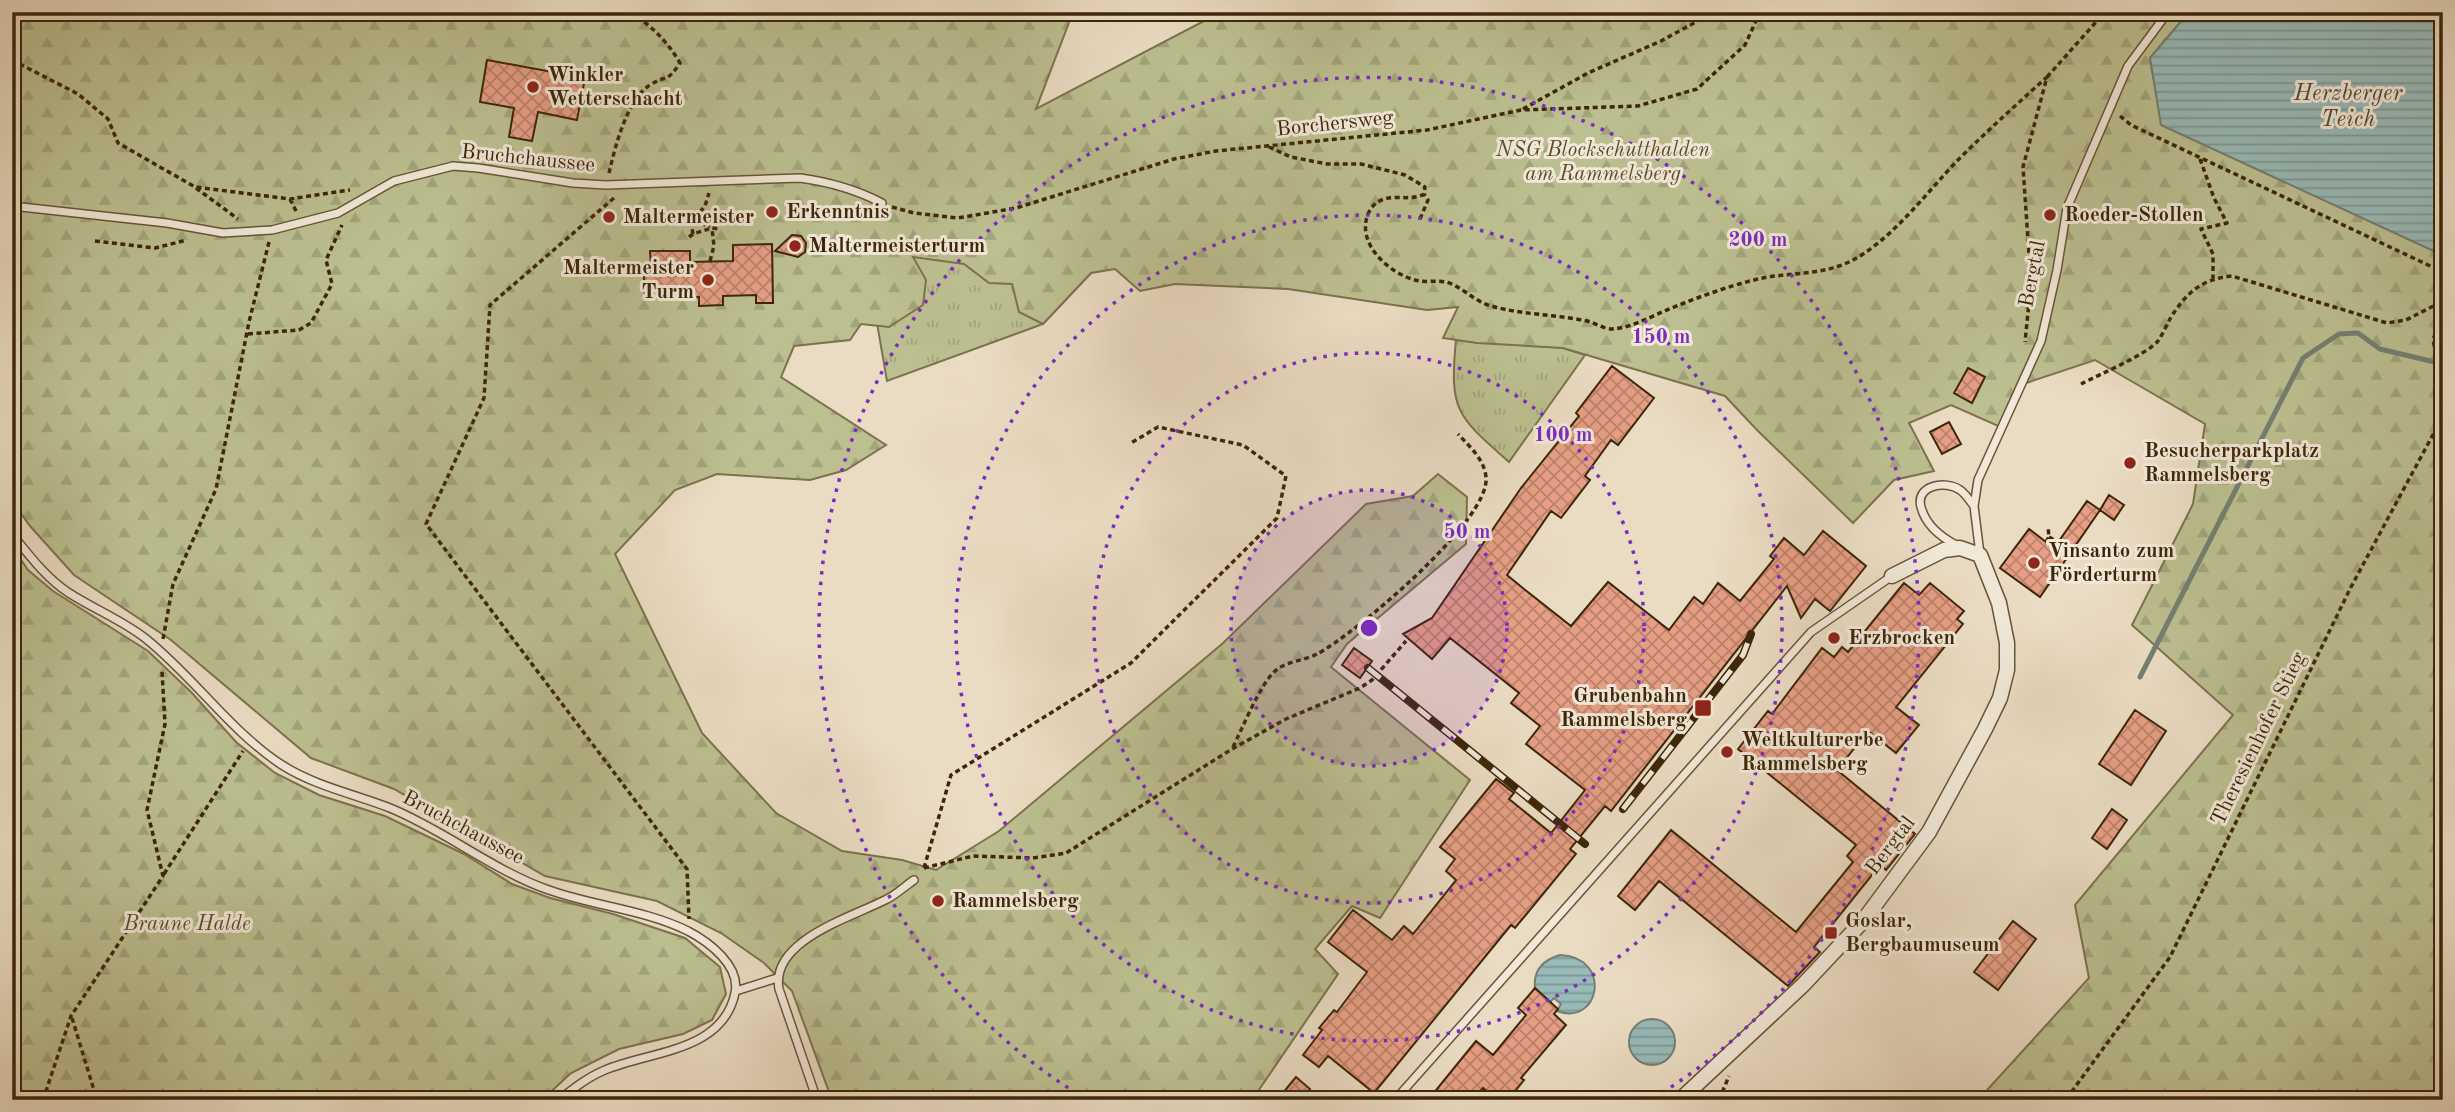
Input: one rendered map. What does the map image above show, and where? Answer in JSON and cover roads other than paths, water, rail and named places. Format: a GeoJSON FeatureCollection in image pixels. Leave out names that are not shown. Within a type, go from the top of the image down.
{"type":"FeatureCollection","features":[{"type":"Feature","properties":{"kind":"street"},"geometry":{"type":"LineString","coordinates":[[1892,576],[1933,554],[1960,548],[1980,555]]}},
{"type":"Feature","properties":{"kind":"street","name":"Bergtal"},"geometry":{"type":"LineString","coordinates":[[1680,1100],[1811,976],[1863,921],[1929,832],[2000,698],[2007,670],[2007,643],[1999,603],[1980,555]]}},
{"type":"Feature","properties":{"kind":"lane","name":"Bergtal"},"geometry":{"type":"LineString","coordinates":[[1980,555],[1974,506],[1978,480],[2042,341],[2067,208],[2128,66],[2168,12]]}},
{"type":"Feature","properties":{"kind":"lane","name":"Bruchchaussee"},"geometry":{"type":"LineString","coordinates":[[12,206],[167,223],[223,233],[272,230],[338,213],[394,181],[453,166],[606,185],[800,178],[839,185],[882,203]]}},
{"type":"Feature","properties":{"kind":"lane"},"geometry":{"type":"LineString","coordinates":[[1960,548],[1942,538],[1933,529],[1921,507],[1921,499],[1925,491],[1934,485],[1947,485],[1961,490],[1974,506]]}},
{"type":"Feature","properties":{"kind":"lane","name":"Bruchchaussee"},"geometry":{"type":"LineString","coordinates":[[12,534],[38,567],[66,592],[139,633],[161,651],[250,740],[283,766],[322,785],[391,808],[519,879],[549,891],[630,910],[689,932],[720,953],[733,974],[736,991]]}},
{"type":"Feature","properties":{"kind":"lane"},"geometry":{"type":"LineString","coordinates":[[1395,1100],[1811,632],[1892,576]]}},
{"type":"Feature","properties":{"kind":"lane"},"geometry":{"type":"LineString","coordinates":[[817,1100],[777,978],[780,965],[788,955],[821,929],[889,898],[914,880]]}},
{"type":"Feature","properties":{"kind":"lane"},"geometry":{"type":"LineString","coordinates":[[559,1100],[580,1083],[606,1069],[683,1046],[710,1033],[726,1019],[736,991],[777,978]]}},
{"type":"Feature","properties":{"kind":"water","name":"Herzberger Teich"},"geometry":{"type":"Polygon","coordinates":[[[2189,12],[2443,12],[2443,253],[2161,125],[2150,58],[2189,12]]]}},
{"type":"Feature","properties":{"kind":"water"},"geometry":{"type":"Polygon","coordinates":[[[1560,955],[1577,959],[1588,967],[1594,978],[1591,1001],[1583,1009],[1572,1013],[1557,1011],[1561,1004],[1554,998],[1550,1002],[1535,988],[1540,967],[1560,955]]]}},
{"type":"Feature","properties":{"kind":"water"},"geometry":{"type":"Polygon","coordinates":[[[1652,1019],[1668,1026],[1675,1042],[1668,1058],[1652,1065],[1636,1058],[1629,1042],[1636,1026],[1652,1019]]]}},
{"type":"Feature","properties":{"kind":"waterway"},"geometry":{"type":"LineString","coordinates":[[2140,677],[2303,358],[2339,334],[2358,333],[2380,349],[2443,364]]}},
{"type":"Feature","properties":{"kind":"railway"},"geometry":{"type":"LineString","coordinates":[[1623,809],[1743,655],[1751,634]]}},
{"type":"Feature","properties":{"kind":"railway"},"geometry":{"type":"LineString","coordinates":[[1368,668],[1585,844]]}},
{"type":"Feature","properties":{"kind":"place","name":"Winkler Wetterschacht"},"geometry":{"type":"Point","coordinates":[533,87]}},
{"type":"Feature","properties":{"kind":"place","name":"Erkenntnis"},"geometry":{"type":"Point","coordinates":[772,212]}},
{"type":"Feature","properties":{"kind":"place","name":"Roeder-Stollen"},"geometry":{"type":"Point","coordinates":[2050,215]}},
{"type":"Feature","properties":{"kind":"place","name":"Maltermeister"},"geometry":{"type":"Point","coordinates":[609,217]}},
{"type":"Feature","properties":{"kind":"place","name":"Maltermeisterturm"},"geometry":{"type":"Point","coordinates":[795,246]}},
{"type":"Feature","properties":{"kind":"place","name":"Maltermeister Turm"},"geometry":{"type":"Point","coordinates":[708,280]}},
{"type":"Feature","properties":{"kind":"place","name":"Besucherparkplatz Rammelsberg"},"geometry":{"type":"Point","coordinates":[2130,463]}},
{"type":"Feature","properties":{"kind":"place","name":"Vinsanto zum Förderturm"},"geometry":{"type":"Point","coordinates":[2034,563]}},
{"type":"Feature","properties":{"kind":"place","name":"Erzbrocken"},"geometry":{"type":"Point","coordinates":[1834,638]}},
{"type":"Feature","properties":{"kind":"place","name":"Grubenbahn Rammelsberg"},"geometry":{"type":"Point","coordinates":[1703,708]}},
{"type":"Feature","properties":{"kind":"place","name":"Weltkulturerbe Rammelsberg"},"geometry":{"type":"Point","coordinates":[1727,752]}},
{"type":"Feature","properties":{"kind":"place","name":"Rammelsberg"},"geometry":{"type":"Point","coordinates":[938,901]}},
{"type":"Feature","properties":{"kind":"place","name":"Goslar, Bergbaumuseum"},"geometry":{"type":"Point","coordinates":[1831,933]}},
{"type":"Feature","properties":{"kind":"park label","name":"NSG Blockschutthalden am Rammelsberg"},"geometry":{"type":"Point","coordinates":[1603,162]}},
{"type":"Feature","properties":{"kind":"park label","name":"Braune Halde"},"geometry":{"type":"Point","coordinates":[187,924]}}]}
